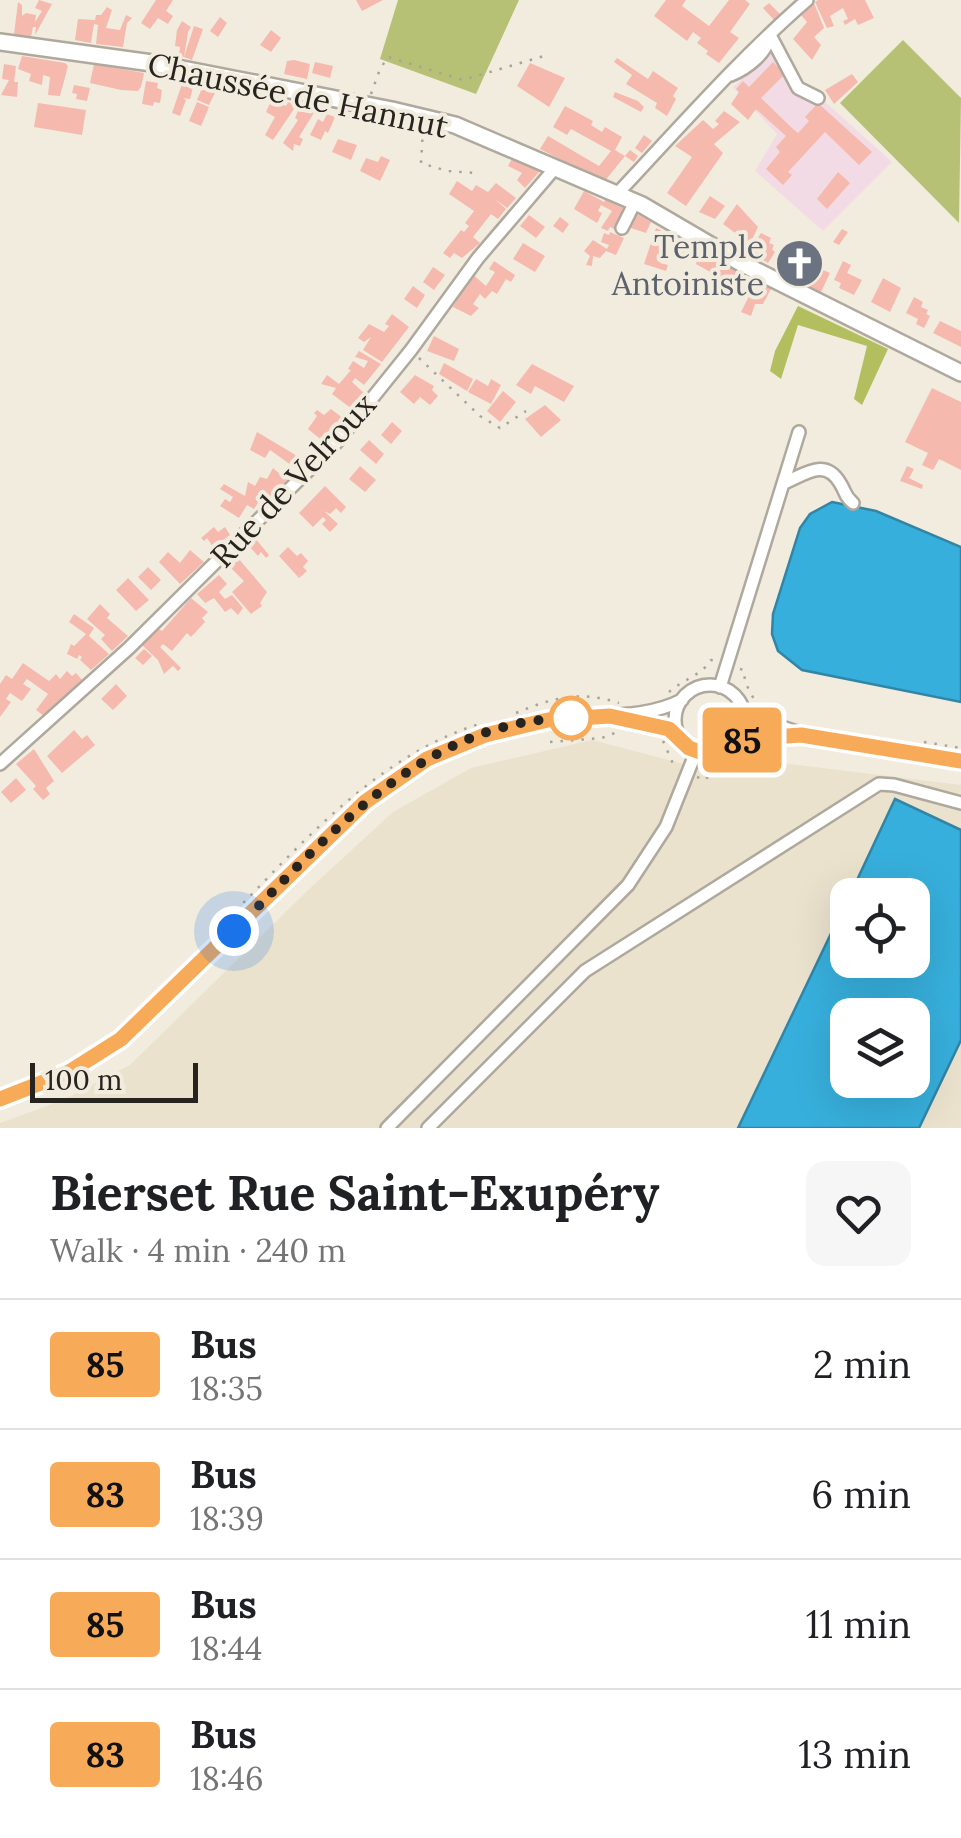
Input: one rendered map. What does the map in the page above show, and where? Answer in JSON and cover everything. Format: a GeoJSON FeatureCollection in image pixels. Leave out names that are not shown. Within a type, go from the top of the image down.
{"type":"FeatureCollection","features":[{"type":"Feature","properties":{"kind":"main road","name":"Chaussée de Hannut"},"geometry":{"type":"LineString","coordinates":[[0,42],[152,64],[368,105],[455,126],[635,202],[741,263],[961,373]]}},
{"type":"Feature","properties":{"kind":"street"},"geometry":{"type":"LineString","coordinates":[[617,194],[731,75],[750,50],[807,0]]}},
{"type":"Feature","properties":{"kind":"street"},"geometry":{"type":"LineString","coordinates":[[770,35],[798,88],[818,98]]}},
{"type":"Feature","properties":{"kind":"street","name":"Rue de Velroux"},"geometry":{"type":"LineString","coordinates":[[0,764],[130,648],[336,442],[411,350],[478,258],[555,168]]}},
{"type":"Feature","properties":{"kind":"street"},"geometry":{"type":"LineString","coordinates":[[622,228],[635,202]]}},
{"type":"Feature","properties":{"kind":"street"},"geometry":{"type":"LineString","coordinates":[[720,687],[800,432]]}},
{"type":"Feature","properties":{"kind":"street"},"geometry":{"type":"LineString","coordinates":[[784,484],[814,468],[828,470],[839,480],[846,498],[853,502]]}},
{"type":"Feature","properties":{"kind":"street"},"geometry":{"type":"LineString","coordinates":[[0,1099],[69,1072],[121,1039],[347,818],[406,771],[450,748],[506,728],[564,718],[657,710],[703,686],[730,692],[744,710],[801,735]]}},
{"type":"Feature","properties":{"kind":"street"},"geometry":{"type":"LineString","coordinates":[[678,736],[675,717],[682,700]]}},
{"type":"Feature","properties":{"kind":"street"},"geometry":{"type":"LineString","coordinates":[[738,742],[743,732],[744,710]]}},
{"type":"Feature","properties":{"kind":"street"},"geometry":{"type":"LineString","coordinates":[[610,716],[662,727],[696,752],[719,754],[738,742],[759,736],[801,735],[961,760]]}},
{"type":"Feature","properties":{"kind":"street"},"geometry":{"type":"LineString","coordinates":[[387,1128],[628,885],[666,827],[696,752]]}},
{"type":"Feature","properties":{"kind":"street"},"geometry":{"type":"LineString","coordinates":[[428,1128],[585,971],[879,784],[894,784],[961,803]]}},
{"type":"Feature","properties":{"kind":"path"},"geometry":{"type":"LineString","coordinates":[[368,105],[388,57],[463,80],[544,56]]}},
{"type":"Feature","properties":{"kind":"path"},"geometry":{"type":"LineString","coordinates":[[424,118],[421,162],[446,171],[476,173]]}},
{"type":"Feature","properties":{"kind":"path"},"geometry":{"type":"LineString","coordinates":[[411,350],[480,416],[500,428],[526,411]]}},
{"type":"Feature","properties":{"kind":"path"},"geometry":{"type":"LineString","coordinates":[[665,696],[682,680],[703,671],[711,660]]}},
{"type":"Feature","properties":{"kind":"path"},"geometry":{"type":"LineString","coordinates":[[744,670],[747,687],[761,708]]}},
{"type":"Feature","properties":{"kind":"path"},"geometry":{"type":"LineString","coordinates":[[504,717],[544,700],[596,696],[629,704]]}},
{"type":"Feature","properties":{"kind":"path"},"geometry":{"type":"LineString","coordinates":[[215,932],[360,789],[424,748],[487,721]]}},
{"type":"Feature","properties":{"kind":"path"},"geometry":{"type":"LineString","coordinates":[[550,742],[602,738],[626,731]]}},
{"type":"Feature","properties":{"kind":"path"},"geometry":{"type":"LineString","coordinates":[[656,736],[669,748],[672,767]]}},
{"type":"Feature","properties":{"kind":"path"},"geometry":{"type":"LineString","coordinates":[[704,780],[714,770],[760,749]]}},
{"type":"Feature","properties":{"kind":"shaded area"},"geometry":{"type":"Polygon","coordinates":[[[771,53],[892,162],[823,231],[755,171],[777,134],[733,87],[771,53]]]}},
{"type":"Feature","properties":{"kind":"shaded area"},"geometry":{"type":"Polygon","coordinates":[[[592,740],[734,777],[782,763],[961,785],[961,1128],[0,1128],[0,1123],[63,1100],[130,1065],[393,812],[471,768],[592,740]]]}},
{"type":"Feature","properties":{"kind":"green space"},"geometry":{"type":"Polygon","coordinates":[[[398,0],[519,0],[476,94],[380,59],[398,0]]]}},
{"type":"Feature","properties":{"kind":"green space"},"geometry":{"type":"Polygon","coordinates":[[[903,40],[961,98],[959,223],[840,103],[903,40]]]}},
{"type":"Feature","properties":{"kind":"green space"},"geometry":{"type":"Polygon","coordinates":[[[798,306],[888,349],[862,405],[854,399],[867,346],[798,325],[781,379],[770,371],[775,351],[798,306]]]}},
{"type":"Feature","properties":{"kind":"water"},"geometry":{"type":"Polygon","coordinates":[[[832,502],[876,511],[961,547],[961,702],[802,670],[778,651],[772,634],[773,614],[800,528],[810,514],[832,502]]]}},
{"type":"Feature","properties":{"kind":"water"},"geometry":{"type":"Polygon","coordinates":[[[895,799],[961,830],[961,1040],[919,1128],[738,1128],[830,936],[830,978],[930,978],[930,878],[858,878],[895,799]]]}},
{"type":"Feature","properties":{"kind":"building"},"geometry":{"type":"Polygon","coordinates":[[[39,0],[52,4],[35,35],[36,27],[31,37],[14,34],[18,2],[22,5],[22,16],[36,15],[35,22],[42,11],[35,8],[39,0]]]}},
{"type":"Feature","properties":{"kind":"building"},"geometry":{"type":"Polygon","coordinates":[[[156,0],[173,0],[166,11],[173,16],[168,24],[158,18],[150,29],[141,23],[156,0]]]}},
{"type":"Feature","properties":{"kind":"building"},"geometry":{"type":"Polygon","coordinates":[[[356,0],[383,0],[362,11],[356,0]]]}},
{"type":"Feature","properties":{"kind":"building"},"geometry":{"type":"Polygon","coordinates":[[[666,0],[686,0],[682,6],[709,26],[729,0],[750,4],[730,32],[739,38],[719,63],[706,54],[708,51],[697,43],[701,38],[693,32],[687,41],[654,16],[666,0]]]}},
{"type":"Feature","properties":{"kind":"building"},"geometry":{"type":"Polygon","coordinates":[[[865,0],[874,18],[858,25],[855,19],[845,25],[843,21],[848,19],[843,8],[830,16],[834,26],[827,28],[815,2],[865,0]]]}},
{"type":"Feature","properties":{"kind":"building"},"geometry":{"type":"Polygon","coordinates":[[[769,3],[780,14],[774,20],[763,8],[769,3]]]}},
{"type":"Feature","properties":{"kind":"building"},"geometry":{"type":"Polygon","coordinates":[[[814,3],[824,28],[814,37],[821,45],[812,60],[793,39],[807,22],[801,15],[814,3]]]}},
{"type":"Feature","properties":{"kind":"building"},"geometry":{"type":"Polygon","coordinates":[[[107,7],[112,10],[106,28],[120,30],[126,15],[132,18],[127,23],[123,47],[96,44],[98,25],[94,24],[91,43],[75,40],[78,19],[95,20],[107,7]]]}},
{"type":"Feature","properties":{"kind":"building"},"geometry":{"type":"Polygon","coordinates":[[[220,17],[227,23],[218,37],[210,31],[220,17]]]}},
{"type":"Feature","properties":{"kind":"building"},"geometry":{"type":"Polygon","coordinates":[[[182,21],[191,27],[184,57],[179,56],[180,47],[175,46],[182,21]]]}},
{"type":"Feature","properties":{"kind":"building"},"geometry":{"type":"Polygon","coordinates":[[[194,26],[203,29],[192,60],[184,57],[194,26]]]}},
{"type":"Feature","properties":{"kind":"building"},"geometry":{"type":"Polygon","coordinates":[[[271,30],[281,38],[271,52],[260,45],[271,30]]]}},
{"type":"Feature","properties":{"kind":"building"},"geometry":{"type":"Polygon","coordinates":[[[22,56],[68,66],[60,96],[48,95],[50,77],[43,75],[42,85],[29,81],[31,74],[18,69],[22,56]]]}},
{"type":"Feature","properties":{"kind":"building"},"geometry":{"type":"Polygon","coordinates":[[[617,58],[648,79],[653,71],[678,88],[667,116],[655,108],[657,103],[626,84],[632,75],[614,62],[617,58]]]}},
{"type":"Feature","properties":{"kind":"building"},"geometry":{"type":"Polygon","coordinates":[[[287,61],[310,64],[307,79],[284,74],[287,61]]]}},
{"type":"Feature","properties":{"kind":"building"},"geometry":{"type":"Polygon","coordinates":[[[315,62],[333,66],[330,78],[312,73],[315,62]]]}},
{"type":"Feature","properties":{"kind":"building"},"geometry":{"type":"Polygon","coordinates":[[[773,62],[785,74],[761,98],[798,133],[809,121],[805,117],[818,103],[872,152],[859,165],[825,132],[788,172],[792,175],[783,185],[766,169],[780,152],[776,147],[786,136],[756,109],[748,120],[731,104],[743,81],[749,87],[773,62]]]}},
{"type":"Feature","properties":{"kind":"building"},"geometry":{"type":"Polygon","coordinates":[[[530,63],[565,78],[549,107],[517,86],[530,63]]]}},
{"type":"Feature","properties":{"kind":"building"},"geometry":{"type":"Polygon","coordinates":[[[4,64],[16,66],[17,97],[1,95],[9,80],[2,79],[4,64]]]}},
{"type":"Feature","properties":{"kind":"building"},"geometry":{"type":"Polygon","coordinates":[[[94,64],[144,73],[141,87],[138,91],[121,90],[90,83],[94,64]]]}},
{"type":"Feature","properties":{"kind":"building"},"geometry":{"type":"Polygon","coordinates":[[[852,74],[858,82],[834,104],[825,90],[852,74]]]}},
{"type":"Feature","properties":{"kind":"building"},"geometry":{"type":"Polygon","coordinates":[[[184,78],[195,79],[190,99],[183,98],[186,100],[180,116],[172,113],[184,78]]]}},
{"type":"Feature","properties":{"kind":"building"},"geometry":{"type":"Polygon","coordinates":[[[146,81],[158,83],[157,88],[162,90],[160,103],[142,104],[146,81]]]}},
{"type":"Feature","properties":{"kind":"building"},"geometry":{"type":"Polygon","coordinates":[[[205,81],[218,87],[209,105],[197,100],[205,81]]]}},
{"type":"Feature","properties":{"kind":"building"},"geometry":{"type":"Polygon","coordinates":[[[74,85],[90,88],[87,101],[76,99],[77,94],[72,93],[74,85]]]}},
{"type":"Feature","properties":{"kind":"building"},"geometry":{"type":"Polygon","coordinates":[[[615,92],[638,101],[644,107],[641,112],[613,97],[615,92]]]}},
{"type":"Feature","properties":{"kind":"building"},"geometry":{"type":"Polygon","coordinates":[[[272,99],[296,106],[273,140],[265,135],[275,117],[266,112],[272,99]]]}},
{"type":"Feature","properties":{"kind":"building"},"geometry":{"type":"Polygon","coordinates":[[[197,102],[209,107],[201,126],[189,121],[197,102]]]}},
{"type":"Feature","properties":{"kind":"building"},"geometry":{"type":"Polygon","coordinates":[[[38,103],[86,110],[82,135],[34,127],[38,103]]]}},
{"type":"Feature","properties":{"kind":"building"},"geometry":{"type":"Polygon","coordinates":[[[301,104],[315,111],[299,137],[303,139],[300,146],[294,144],[293,151],[283,143],[298,120],[295,118],[301,104]]]}},
{"type":"Feature","properties":{"kind":"building"},"geometry":{"type":"Polygon","coordinates":[[[565,106],[593,121],[591,125],[602,132],[605,127],[622,137],[615,150],[625,156],[604,182],[540,149],[548,136],[599,166],[611,151],[571,129],[567,135],[553,127],[565,106]]]}},
{"type":"Feature","properties":{"kind":"building"},"geometry":{"type":"Polygon","coordinates":[[[724,111],[740,122],[714,144],[723,153],[686,206],[667,193],[692,157],[675,146],[703,120],[713,129],[724,111]]]}},
{"type":"Feature","properties":{"kind":"building"},"geometry":{"type":"Polygon","coordinates":[[[327,114],[335,117],[328,133],[325,131],[321,140],[310,135],[318,119],[323,122],[327,114]]]}},
{"type":"Feature","properties":{"kind":"building"},"geometry":{"type":"Polygon","coordinates":[[[644,135],[652,141],[642,153],[635,148],[644,135]]]}},
{"type":"Feature","properties":{"kind":"building"},"geometry":{"type":"Polygon","coordinates":[[[338,139],[357,145],[351,160],[332,152],[338,139]]]}},
{"type":"Feature","properties":{"kind":"building"},"geometry":{"type":"Polygon","coordinates":[[[630,150],[638,156],[634,162],[625,156],[630,150]]]}},
{"type":"Feature","properties":{"kind":"building"},"geometry":{"type":"Polygon","coordinates":[[[381,156],[390,160],[380,181],[360,171],[366,158],[378,162],[381,156]]]}},
{"type":"Feature","properties":{"kind":"building"},"geometry":{"type":"Polygon","coordinates":[[[513,157],[540,171],[525,188],[517,180],[522,173],[508,166],[513,157]]]}},
{"type":"Feature","properties":{"kind":"building"},"geometry":{"type":"Polygon","coordinates":[[[838,172],[850,183],[827,209],[817,199],[838,172]]]}},
{"type":"Feature","properties":{"kind":"building"},"geometry":{"type":"Polygon","coordinates":[[[457,181],[472,191],[476,185],[488,192],[496,183],[516,198],[507,208],[495,199],[506,209],[498,219],[491,214],[473,237],[480,243],[462,258],[454,253],[450,258],[443,253],[469,226],[465,223],[474,211],[449,194],[457,181]]]}},
{"type":"Feature","properties":{"kind":"building"},"geometry":{"type":"Polygon","coordinates":[[[584,191],[604,202],[607,196],[627,206],[614,229],[601,228],[612,211],[601,205],[597,223],[574,209],[584,191]]]}},
{"type":"Feature","properties":{"kind":"building"},"geometry":{"type":"Polygon","coordinates":[[[710,196],[725,206],[715,219],[699,212],[710,196]]]}},
{"type":"Feature","properties":{"kind":"building"},"geometry":{"type":"Polygon","coordinates":[[[737,204],[758,227],[750,244],[723,224],[737,204]]]}},
{"type":"Feature","properties":{"kind":"building"},"geometry":{"type":"Polygon","coordinates":[[[635,213],[651,222],[646,233],[628,227],[635,213]]]}},
{"type":"Feature","properties":{"kind":"building"},"geometry":{"type":"Polygon","coordinates":[[[529,215],[545,227],[536,238],[520,226],[529,215]]]}},
{"type":"Feature","properties":{"kind":"building"},"geometry":{"type":"Polygon","coordinates":[[[560,217],[569,224],[563,233],[553,226],[560,217]]]}},
{"type":"Feature","properties":{"kind":"building"},"geometry":{"type":"Polygon","coordinates":[[[656,228],[667,234],[660,263],[668,265],[666,271],[644,264],[656,228]]]}},
{"type":"Feature","properties":{"kind":"building"},"geometry":{"type":"Polygon","coordinates":[[[842,229],[848,232],[839,245],[833,242],[842,229]]]}},
{"type":"Feature","properties":{"kind":"building"},"geometry":{"type":"Polygon","coordinates":[[[604,233],[624,238],[616,255],[606,251],[600,258],[593,256],[592,266],[586,265],[590,256],[584,251],[593,240],[607,249],[609,245],[601,242],[604,233]]]}},
{"type":"Feature","properties":{"kind":"building"},"geometry":{"type":"Polygon","coordinates":[[[761,233],[771,238],[769,243],[774,245],[775,252],[768,263],[749,252],[761,233]]]}},
{"type":"Feature","properties":{"kind":"building"},"geometry":{"type":"Polygon","coordinates":[[[681,241],[753,279],[747,291],[739,287],[735,296],[731,294],[734,288],[730,287],[726,294],[710,289],[716,279],[696,264],[697,260],[676,250],[681,241]]]}},
{"type":"Feature","properties":{"kind":"building"},"geometry":{"type":"Polygon","coordinates":[[[523,243],[545,256],[535,272],[513,259],[523,243]]]}},
{"type":"Feature","properties":{"kind":"building"},"geometry":{"type":"Polygon","coordinates":[[[793,243],[801,250],[808,246],[814,250],[796,281],[786,276],[789,272],[779,263],[793,243]]]}},
{"type":"Feature","properties":{"kind":"building"},"geometry":{"type":"Polygon","coordinates":[[[494,261],[515,275],[511,282],[506,279],[497,294],[492,291],[485,299],[480,294],[473,304],[479,308],[471,316],[453,307],[458,298],[454,295],[471,273],[486,286],[495,272],[489,269],[494,261]]]}},
{"type":"Feature","properties":{"kind":"building"},"geometry":{"type":"Polygon","coordinates":[[[843,261],[851,265],[847,273],[862,280],[854,295],[839,288],[841,283],[834,280],[843,261]]]}},
{"type":"Feature","properties":{"kind":"building"},"geometry":{"type":"Polygon","coordinates":[[[807,263],[830,273],[821,292],[798,281],[807,263]]]}},
{"type":"Feature","properties":{"kind":"building"},"geometry":{"type":"Polygon","coordinates":[[[433,267],[445,275],[434,290],[423,282],[433,267]]]}},
{"type":"Feature","properties":{"kind":"building"},"geometry":{"type":"Polygon","coordinates":[[[883,278],[901,288],[890,312],[871,302],[883,278]]]}},
{"type":"Feature","properties":{"kind":"building"},"geometry":{"type":"Polygon","coordinates":[[[763,284],[772,287],[763,304],[755,304],[751,316],[741,312],[753,288],[760,291],[763,284]]]}},
{"type":"Feature","properties":{"kind":"building"},"geometry":{"type":"Polygon","coordinates":[[[413,286],[425,295],[417,308],[404,299],[413,286]]]}},
{"type":"Feature","properties":{"kind":"building"},"geometry":{"type":"Polygon","coordinates":[[[914,297],[923,302],[921,307],[930,316],[924,328],[916,324],[918,319],[906,313],[914,297]]]}},
{"type":"Feature","properties":{"kind":"building"},"geometry":{"type":"Polygon","coordinates":[[[392,314],[409,327],[382,362],[363,350],[371,337],[364,342],[358,338],[369,324],[384,332],[392,314]]]}},
{"type":"Feature","properties":{"kind":"building"},"geometry":{"type":"Polygon","coordinates":[[[940,321],[961,331],[961,347],[933,333],[940,321]]]}},
{"type":"Feature","properties":{"kind":"building"},"geometry":{"type":"Polygon","coordinates":[[[434,336],[459,349],[454,361],[427,351],[434,336]]]}},
{"type":"Feature","properties":{"kind":"building"},"geometry":{"type":"Polygon","coordinates":[[[359,351],[381,364],[364,385],[355,378],[352,382],[364,393],[352,409],[332,394],[336,388],[321,384],[327,375],[339,384],[353,361],[364,368],[368,361],[355,357],[359,351]]]}},
{"type":"Feature","properties":{"kind":"building"},"geometry":{"type":"Polygon","coordinates":[[[444,363],[473,379],[467,391],[439,374],[444,363]]]}},
{"type":"Feature","properties":{"kind":"building"},"geometry":{"type":"Polygon","coordinates":[[[532,364],[574,386],[564,402],[535,386],[531,394],[516,385],[532,364]]]}},
{"type":"Feature","properties":{"kind":"building"},"geometry":{"type":"Polygon","coordinates":[[[415,375],[434,386],[432,390],[438,396],[430,405],[420,397],[414,404],[400,392],[415,375]]]}},
{"type":"Feature","properties":{"kind":"building"},"geometry":{"type":"Polygon","coordinates":[[[476,379],[488,386],[491,379],[501,385],[491,404],[468,392],[476,379]]]}},
{"type":"Feature","properties":{"kind":"building"},"geometry":{"type":"Polygon","coordinates":[[[932,388],[961,402],[961,470],[939,459],[933,470],[922,465],[928,453],[905,442],[932,388]]]}},
{"type":"Feature","properties":{"kind":"building"},"geometry":{"type":"Polygon","coordinates":[[[503,391],[516,402],[500,422],[487,411],[503,391]]]}},
{"type":"Feature","properties":{"kind":"building"},"geometry":{"type":"Polygon","coordinates":[[[545,405],[561,420],[541,437],[525,419],[545,405]]]}},
{"type":"Feature","properties":{"kind":"building"},"geometry":{"type":"Polygon","coordinates":[[[331,409],[344,419],[324,442],[308,429],[317,410],[324,415],[331,409]]]}},
{"type":"Feature","properties":{"kind":"building"},"geometry":{"type":"Polygon","coordinates":[[[392,422],[402,431],[391,444],[381,435],[392,422]]]}},
{"type":"Feature","properties":{"kind":"building"},"geometry":{"type":"Polygon","coordinates":[[[257,432],[294,454],[303,463],[298,470],[270,450],[265,458],[250,450],[257,432]]]}},
{"type":"Feature","properties":{"kind":"building"},"geometry":{"type":"Polygon","coordinates":[[[369,440],[384,454],[376,464],[360,450],[369,440]]]}},
{"type":"Feature","properties":{"kind":"building"},"geometry":{"type":"Polygon","coordinates":[[[360,466],[376,480],[365,492],[349,479],[360,466]]]}},
{"type":"Feature","properties":{"kind":"building"},"geometry":{"type":"Polygon","coordinates":[[[907,466],[914,469],[909,478],[923,485],[922,489],[900,481],[907,466]]]}},
{"type":"Feature","properties":{"kind":"building"},"geometry":{"type":"Polygon","coordinates":[[[273,468],[287,480],[266,501],[261,498],[254,509],[247,505],[239,518],[220,506],[233,497],[220,489],[224,484],[245,496],[248,482],[255,486],[260,477],[267,479],[273,468]]]}},
{"type":"Feature","properties":{"kind":"building"},"geometry":{"type":"Polygon","coordinates":[[[325,486],[346,507],[341,513],[336,508],[330,514],[324,511],[338,524],[330,532],[322,524],[326,520],[323,517],[313,527],[299,513],[325,486]]]}},
{"type":"Feature","properties":{"kind":"building"},"geometry":{"type":"Polygon","coordinates":[[[214,527],[218,532],[225,527],[230,535],[213,547],[207,538],[201,538],[214,527]]]}},
{"type":"Feature","properties":{"kind":"building"},"geometry":{"type":"Polygon","coordinates":[[[255,538],[269,555],[266,558],[261,552],[258,556],[248,545],[255,538]]]}},
{"type":"Feature","properties":{"kind":"building"},"geometry":{"type":"Polygon","coordinates":[[[288,547],[308,561],[303,567],[307,571],[299,578],[279,556],[288,547]]]}},
{"type":"Feature","properties":{"kind":"building"},"geometry":{"type":"Polygon","coordinates":[[[190,550],[204,562],[180,584],[159,562],[168,552],[180,563],[190,550]]]}},
{"type":"Feature","properties":{"kind":"building"},"geometry":{"type":"Polygon","coordinates":[[[238,558],[267,592],[262,606],[251,614],[232,592],[244,581],[229,566],[238,558]]]}},
{"type":"Feature","properties":{"kind":"building"},"geometry":{"type":"Polygon","coordinates":[[[148,567],[161,580],[151,590],[138,577],[148,567]]]}},
{"type":"Feature","properties":{"kind":"building"},"geometry":{"type":"Polygon","coordinates":[[[219,575],[227,584],[219,592],[225,599],[232,595],[243,608],[238,615],[231,608],[225,612],[214,598],[205,603],[197,594],[219,575]]]}},
{"type":"Feature","properties":{"kind":"building"},"geometry":{"type":"Polygon","coordinates":[[[128,578],[149,600],[136,611],[116,590],[128,578]]]}},
{"type":"Feature","properties":{"kind":"building"},"geometry":{"type":"Polygon","coordinates":[[[191,598],[208,612],[202,618],[205,622],[191,637],[187,633],[172,651],[163,644],[160,647],[181,668],[178,671],[173,666],[164,674],[158,660],[142,645],[159,629],[162,631],[191,598]]]}},
{"type":"Feature","properties":{"kind":"building"},"geometry":{"type":"Polygon","coordinates":[[[100,604],[110,614],[107,618],[128,636],[112,651],[101,639],[105,635],[87,619],[100,604]]]}},
{"type":"Feature","properties":{"kind":"building"},"geometry":{"type":"Polygon","coordinates":[[[74,614],[94,628],[89,636],[109,654],[91,670],[79,655],[77,659],[67,654],[71,644],[74,646],[86,634],[69,622],[74,614]]]}},
{"type":"Feature","properties":{"kind":"building"},"geometry":{"type":"Polygon","coordinates":[[[144,649],[152,656],[143,665],[135,658],[144,649]]]}},
{"type":"Feature","properties":{"kind":"building"},"geometry":{"type":"Polygon","coordinates":[[[23,663],[49,681],[56,674],[60,679],[67,671],[82,680],[44,716],[36,710],[48,694],[27,679],[23,684],[31,689],[22,701],[10,693],[6,699],[11,702],[0,717],[0,684],[6,675],[12,679],[23,663]]]}},
{"type":"Feature","properties":{"kind":"building"},"geometry":{"type":"Polygon","coordinates":[[[116,684],[127,696],[113,710],[101,699],[116,684]]]}},
{"type":"Feature","properties":{"kind":"building"},"geometry":{"type":"Polygon","coordinates":[[[74,730],[82,739],[87,735],[95,745],[62,773],[47,756],[74,730]]]}},
{"type":"Feature","properties":{"kind":"building"},"geometry":{"type":"Polygon","coordinates":[[[34,749],[54,781],[46,788],[50,794],[43,800],[16,764],[34,749]]]}},
{"type":"Feature","properties":{"kind":"building"},"geometry":{"type":"Polygon","coordinates":[[[16,778],[26,790],[11,803],[1,792],[16,778]]]}},
{"type":"Feature","properties":{"kind":"bus line","name":"85"},"geometry":{"type":"LineString","coordinates":[[0,1099],[69,1072],[121,1039],[365,802],[427,759],[485,735],[548,720],[610,716],[669,729],[689,748],[708,755],[719,754],[744,739],[801,735],[961,761]]}},
{"type":"Feature","properties":{"kind":"place","name":"Temple Antoiniste"},"geometry":{"type":"Point","coordinates":[799,264]}},
{"type":"Feature","properties":{"kind":"route"},"geometry":{"type":"LineString","coordinates":[[234,931],[347,818],[406,771],[485,735],[571,718]]}}]}
